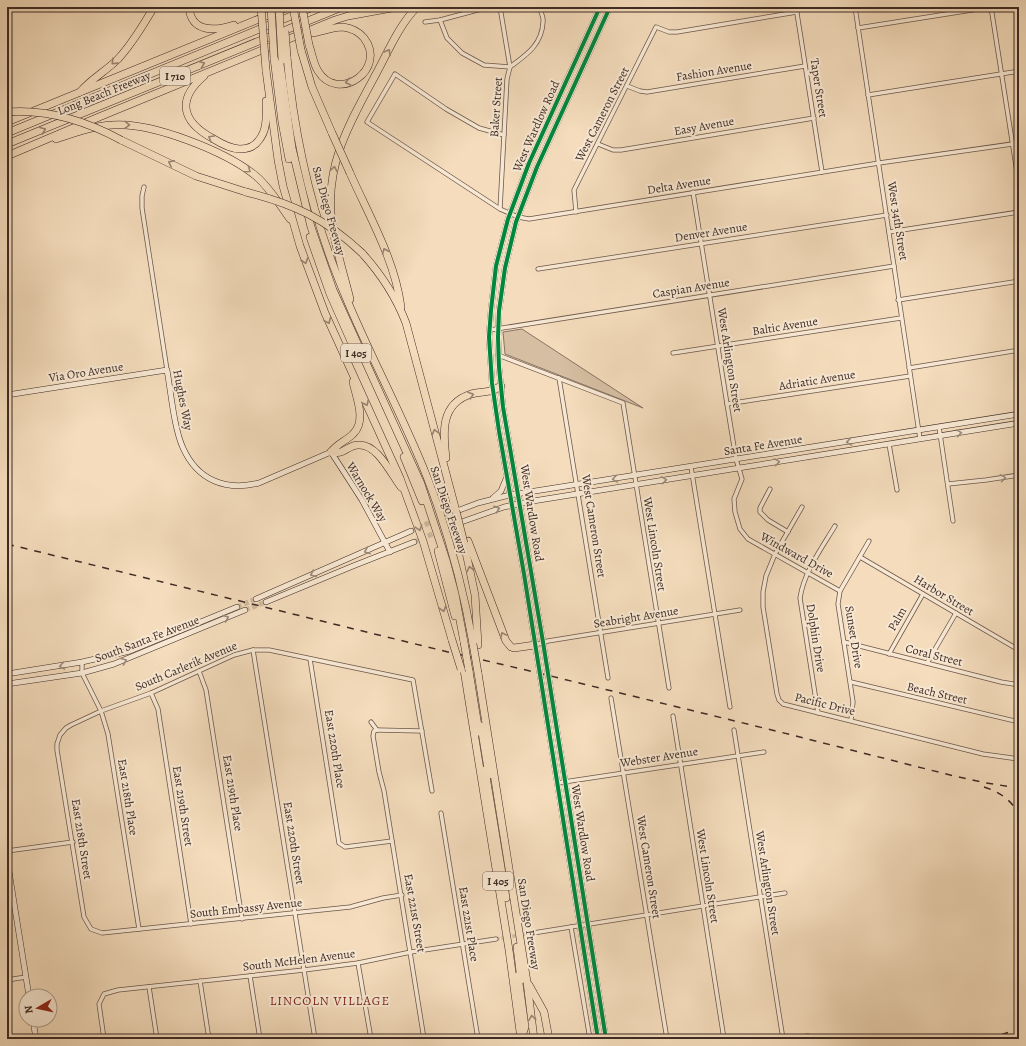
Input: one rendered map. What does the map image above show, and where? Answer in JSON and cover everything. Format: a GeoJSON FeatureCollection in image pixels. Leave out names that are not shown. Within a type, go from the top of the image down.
{"type":"FeatureCollection","features":[{"type":"Feature","properties":{"kind":"highway"},"geometry":{"type":"LineString","coordinates":[[79,94],[85,86],[105,71],[123,53],[138,33],[154,7]]}},
{"type":"Feature","properties":{"kind":"highway"},"geometry":{"type":"LineString","coordinates":[[189,7],[190,14],[197,24],[208,29],[221,29],[288,7]]}},
{"type":"Feature","properties":{"kind":"highway"},"geometry":{"type":"LineString","coordinates":[[261,7],[266,70],[278,160],[293,224],[322,307],[392,458],[408,497],[425,547],[466,643],[522,984],[529,997]]}},
{"type":"Feature","properties":{"kind":"highway","name":"San Diego Freeway"},"geometry":{"type":"LineString","coordinates":[[271,7],[280,58],[311,195],[330,256],[357,325],[411,440],[434,496],[457,569],[471,672],[480,688],[527,982],[534,1039]]}},
{"type":"Feature","properties":{"kind":"highway"},"geometry":{"type":"LineString","coordinates":[[276,7],[280,58]]}},
{"type":"Feature","properties":{"kind":"highway"},"geometry":{"type":"LineString","coordinates":[[279,7],[280,58]]}},
{"type":"Feature","properties":{"kind":"highway","name":"San Diego Freeway"},"geometry":{"type":"LineString","coordinates":[[284,7],[280,58],[286,143],[299,199],[312,244],[336,309],[406,460],[424,508],[466,643]]}},
{"type":"Feature","properties":{"kind":"highway"},"geometry":{"type":"LineString","coordinates":[[293,7],[301,50],[312,87],[390,265],[398,287],[402,313],[411,340],[451,494],[452,512],[462,522],[475,595],[466,643]]}},
{"type":"Feature","properties":{"kind":"highway"},"geometry":{"type":"LineString","coordinates":[[293,37],[339,27],[353,29],[361,34],[366,42],[370,55],[368,65],[362,76],[354,81],[344,84],[332,83],[324,78],[318,70],[309,45],[302,7]]}},
{"type":"Feature","properties":{"kind":"highway","name":"Long Beach Freeway"},"geometry":{"type":"LineString","coordinates":[[7,133],[313,7]]}},
{"type":"Feature","properties":{"kind":"highway","name":"Long Beach Freeway"},"geometry":{"type":"LineString","coordinates":[[7,144],[342,7]]}},
{"type":"Feature","properties":{"kind":"highway"},"geometry":{"type":"LineString","coordinates":[[7,156],[335,20],[348,16],[397,7]]}},
{"type":"Feature","properties":{"kind":"highway"},"geometry":{"type":"LineString","coordinates":[[357,325],[337,250],[333,228],[331,208],[334,171],[342,141],[350,121],[400,30],[417,7]]}},
{"type":"Feature","properties":{"kind":"highway"},"geometry":{"type":"LineString","coordinates":[[7,122],[224,34],[258,18]]}},
{"type":"Feature","properties":{"kind":"highway"},"geometry":{"type":"LineString","coordinates":[[209,72],[197,82],[189,93],[186,108],[189,118],[194,127],[208,136],[228,147],[238,149],[248,148],[255,144],[261,137],[264,130],[266,114],[266,70]]}},
{"type":"Feature","properties":{"kind":"highway"},"geometry":{"type":"LineString","coordinates":[[7,112],[29,112],[64,117],[91,125],[196,176],[288,204],[319,220],[338,233],[362,253],[379,273],[402,313]]}},
{"type":"Feature","properties":{"kind":"highway"},"geometry":{"type":"LineString","coordinates":[[7,156],[75,133],[104,126],[124,124],[154,129],[201,146],[246,169],[270,191],[293,224]]}},
{"type":"Feature","properties":{"kind":"highway"},"geometry":{"type":"LineString","coordinates":[[331,452],[336,445],[354,433],[359,425],[360,414],[350,368]]}},
{"type":"Feature","properties":{"kind":"highway"},"geometry":{"type":"LineString","coordinates":[[448,483],[444,432],[445,420],[448,413],[456,402],[466,396],[493,391],[501,386]]}},
{"type":"Feature","properties":{"kind":"highway"},"geometry":{"type":"LineString","coordinates":[[331,452],[340,452],[358,444],[371,448],[378,454],[408,497]]}},
{"type":"Feature","properties":{"kind":"highway"},"geometry":{"type":"LineString","coordinates":[[466,542],[506,641],[511,647],[514,648],[535,645]]}},
{"type":"Feature","properties":{"kind":"highway"},"geometry":{"type":"LineString","coordinates":[[471,672],[525,1027],[522,1039]]}},
{"type":"Feature","properties":{"kind":"highway","name":"San Diego Freeway"},"geometry":{"type":"LineString","coordinates":[[471,672],[467,690],[522,1039]]}},
{"type":"Feature","properties":{"kind":"highway"},"geometry":{"type":"LineString","coordinates":[[527,982],[544,1012],[549,1039]]}},
{"type":"Feature","properties":{"kind":"main road","name":"West Wardlow Road"},"geometry":{"type":"LineString","coordinates":[[598,1039],[493,391],[490,330],[496,266],[510,214],[529,163],[600,7]]}},
{"type":"Feature","properties":{"kind":"main road","name":"West Wardlow Road"},"geometry":{"type":"LineString","coordinates":[[606,1039],[501,386],[498,355],[498,328],[505,268],[518,217],[537,167],[610,7]]}},
{"type":"Feature","properties":{"kind":"main road","name":"Via Oro Avenue"},"geometry":{"type":"LineString","coordinates":[[7,395],[167,370]]}},
{"type":"Feature","properties":{"kind":"main road","name":"Hughes Way"},"geometry":{"type":"LineString","coordinates":[[167,370],[178,430],[183,448],[190,461],[200,472],[211,480],[224,485],[247,486],[331,452]]}},
{"type":"Feature","properties":{"kind":"main road","name":"Santa Fe Avenue"},"geometry":{"type":"LineString","coordinates":[[510,496],[1019,414]]}},
{"type":"Feature","properties":{"kind":"main road","name":"Santa Fe Avenue"},"geometry":{"type":"LineString","coordinates":[[511,505],[1019,423]]}},
{"type":"Feature","properties":{"kind":"main road"},"geometry":{"type":"LineString","coordinates":[[888,436],[889,444]]}},
{"type":"Feature","properties":{"kind":"main road","name":"Warnock Way"},"geometry":{"type":"LineString","coordinates":[[331,452],[362,500],[390,552]]}},
{"type":"Feature","properties":{"kind":"main road"},"geometry":{"type":"LineString","coordinates":[[490,500],[501,491],[507,476]]}},
{"type":"Feature","properties":{"kind":"main road"},"geometry":{"type":"LineString","coordinates":[[452,512],[490,500],[510,496]]}},
{"type":"Feature","properties":{"kind":"main road"},"geometry":{"type":"LineString","coordinates":[[453,525],[511,505]]}},
{"type":"Feature","properties":{"kind":"main road"},"geometry":{"type":"LineString","coordinates":[[256,598],[411,531]]}},
{"type":"Feature","properties":{"kind":"main road"},"geometry":{"type":"LineString","coordinates":[[266,602],[414,542]]}},
{"type":"Feature","properties":{"kind":"main road","name":"South Santa Fe Avenue"},"geometry":{"type":"LineString","coordinates":[[7,674],[82,662],[130,651],[237,607]]}},
{"type":"Feature","properties":{"kind":"main road","name":"South Santa Fe Avenue"},"geometry":{"type":"LineString","coordinates":[[7,684],[82,673],[120,662],[245,610]]}},
{"type":"Feature","properties":{"kind":"main road"},"geometry":{"type":"LineString","coordinates":[[7,859],[28,988]]}},
{"type":"Feature","properties":{"kind":"main road"},"geometry":{"type":"LineString","coordinates":[[34,1028],[36,1039]]}},
{"type":"Feature","properties":{"kind":"street"},"geometry":{"type":"LineString","coordinates":[[424,22],[440,20],[489,7]]}},
{"type":"Feature","properties":{"kind":"street","name":"Baker Street"},"geometry":{"type":"LineString","coordinates":[[500,7],[510,67],[507,79],[500,209]]}},
{"type":"Feature","properties":{"kind":"street"},"geometry":{"type":"LineString","coordinates":[[440,20],[447,38],[462,53],[484,65],[510,67],[531,51],[540,38],[544,21],[539,7]]}},
{"type":"Feature","properties":{"kind":"street","name":"Taper Street"},"geometry":{"type":"LineString","coordinates":[[796,7],[822,172]]}},
{"type":"Feature","properties":{"kind":"street","name":"West 34th Street"},"geometry":{"type":"LineString","coordinates":[[855,7],[920,439]]}},
{"type":"Feature","properties":{"kind":"street"},"geometry":{"type":"LineString","coordinates":[[858,28],[991,7],[1019,185]]}},
{"type":"Feature","properties":{"kind":"street","name":"West Cameron Street"},"geometry":{"type":"LineString","coordinates":[[576,212],[574,190],[656,27],[669,32],[677,32],[797,12]]}},
{"type":"Feature","properties":{"kind":"street","name":"Fashion Avenue"},"geometry":{"type":"LineString","coordinates":[[627,86],[647,92],[806,66]]}},
{"type":"Feature","properties":{"kind":"street"},"geometry":{"type":"LineString","coordinates":[[868,95],[1019,70]]}},
{"type":"Feature","properties":{"kind":"street","name":"Delta Avenue"},"geometry":{"type":"LineString","coordinates":[[504,136],[479,128],[446,109],[395,74],[367,122],[500,209],[518,217],[529,219],[693,192],[1019,142]]}},
{"type":"Feature","properties":{"kind":"street","name":"Easy Avenue"},"geometry":{"type":"LineString","coordinates":[[598,144],[613,150],[621,150],[814,118]]}},
{"type":"Feature","properties":{"kind":"street","name":"Hughes Way"},"geometry":{"type":"LineString","coordinates":[[144,187],[142,208],[167,370]]}},
{"type":"Feature","properties":{"kind":"street","name":"West Arlington Street"},"geometry":{"type":"LineString","coordinates":[[693,192],[736,459],[739,468]]}},
{"type":"Feature","properties":{"kind":"street"},"geometry":{"type":"LineString","coordinates":[[889,232],[1019,212]]}},
{"type":"Feature","properties":{"kind":"street","name":"Denver Avenue"},"geometry":{"type":"LineString","coordinates":[[538,269],[886,215]]}},
{"type":"Feature","properties":{"kind":"street","name":"Caspian Avenue"},"geometry":{"type":"LineString","coordinates":[[490,330],[894,266]]}},
{"type":"Feature","properties":{"kind":"street"},"geometry":{"type":"LineString","coordinates":[[898,300],[1019,281]]}},
{"type":"Feature","properties":{"kind":"street","name":"Baltic Avenue"},"geometry":{"type":"LineString","coordinates":[[673,353],[901,318]]}},
{"type":"Feature","properties":{"kind":"street"},"geometry":{"type":"LineString","coordinates":[[909,368],[1019,350]]}},
{"type":"Feature","properties":{"kind":"street"},"geometry":{"type":"LineString","coordinates":[[498,355],[559,378]]}},
{"type":"Feature","properties":{"kind":"street","name":"Adriatic Avenue"},"geometry":{"type":"LineString","coordinates":[[727,404],[910,376]]}},
{"type":"Feature","properties":{"kind":"street","name":"West Cameron Street"},"geometry":{"type":"LineString","coordinates":[[559,378],[608,678]]}},
{"type":"Feature","properties":{"kind":"street","name":"West Lincoln Street"},"geometry":{"type":"LineString","coordinates":[[559,378],[623,403],[669,688]]}},
{"type":"Feature","properties":{"kind":"street"},"geometry":{"type":"LineString","coordinates":[[939,427],[953,521]]}},
{"type":"Feature","properties":{"kind":"street"},"geometry":{"type":"LineString","coordinates":[[889,444],[897,490]]}},
{"type":"Feature","properties":{"kind":"street"},"geometry":{"type":"LineString","coordinates":[[691,467],[730,707]]}},
{"type":"Feature","properties":{"kind":"street","name":"Windward Drive"},"geometry":{"type":"LineString","coordinates":[[739,468],[742,479],[734,499],[735,512],[740,529],[748,539],[840,592]]}},
{"type":"Feature","properties":{"kind":"street"},"geometry":{"type":"LineString","coordinates":[[948,484],[1019,475]]}},
{"type":"Feature","properties":{"kind":"street"},"geometry":{"type":"LineString","coordinates":[[770,489],[760,508],[760,512],[768,520],[788,532]]}},
{"type":"Feature","properties":{"kind":"street","name":"Pacific Drive"},"geometry":{"type":"LineString","coordinates":[[802,507],[775,554],[766,576],[763,592],[763,607],[779,700],[784,704],[983,754],[1019,759]]}},
{"type":"Feature","properties":{"kind":"street","name":"Dolphin Drive"},"geometry":{"type":"LineString","coordinates":[[818,713],[800,603],[801,589],[807,572],[834,526]]}},
{"type":"Feature","properties":{"kind":"street","name":"Sunset Drive"},"geometry":{"type":"LineString","coordinates":[[851,720],[853,702],[851,682],[838,604],[840,592],[870,541]]}},
{"type":"Feature","properties":{"kind":"street","name":"Harbor Street"},"geometry":{"type":"LineString","coordinates":[[860,557],[1019,650]]}},
{"type":"Feature","properties":{"kind":"street","name":"Palm"},"geometry":{"type":"LineString","coordinates":[[889,654],[923,594]]}},
{"type":"Feature","properties":{"kind":"street","name":"Seabright Avenue"},"geometry":{"type":"LineString","coordinates":[[535,645],[543,642],[601,632],[740,610]]}},
{"type":"Feature","properties":{"kind":"street"},"geometry":{"type":"LineString","coordinates":[[927,663],[956,613]]}},
{"type":"Feature","properties":{"kind":"street","name":"Coral Street"},"geometry":{"type":"LineString","coordinates":[[844,642],[1001,682],[1019,685]]}},
{"type":"Feature","properties":{"kind":"street","name":"South Carlerik Avenue"},"geometry":{"type":"LineString","coordinates":[[57,750],[58,738],[66,728],[101,711],[151,692],[234,655],[253,650],[269,650],[413,680],[422,731]]}},
{"type":"Feature","properties":{"kind":"street","name":"East 220th Street"},"geometry":{"type":"LineString","coordinates":[[253,650],[316,1039]]}},
{"type":"Feature","properties":{"kind":"street","name":"East 220th Place"},"geometry":{"type":"LineString","coordinates":[[310,659],[340,843],[345,847],[392,841]]}},
{"type":"Feature","properties":{"kind":"street"},"geometry":{"type":"LineString","coordinates":[[82,662],[82,673]]}},
{"type":"Feature","properties":{"kind":"street","name":"East 219th Place"},"geometry":{"type":"LineString","coordinates":[[199,671],[206,690],[242,918]]}},
{"type":"Feature","properties":{"kind":"street","name":"East 218th Place"},"geometry":{"type":"LineString","coordinates":[[82,673],[101,711],[108,734],[139,929]]}},
{"type":"Feature","properties":{"kind":"street","name":"Beach Street"},"geometry":{"type":"LineString","coordinates":[[851,682],[1019,722]]}},
{"type":"Feature","properties":{"kind":"street","name":"East 219th Street"},"geometry":{"type":"LineString","coordinates":[[151,692],[158,709],[191,924]]}},
{"type":"Feature","properties":{"kind":"street","name":"West Cameron Street"},"geometry":{"type":"LineString","coordinates":[[611,698],[667,1039]]}},
{"type":"Feature","properties":{"kind":"street","name":"West Lincoln Street"},"geometry":{"type":"LineString","coordinates":[[673,716],[724,1039]]}},
{"type":"Feature","properties":{"kind":"street"},"geometry":{"type":"LineString","coordinates":[[371,722],[377,730],[422,731],[432,791]]}},
{"type":"Feature","properties":{"kind":"street","name":"East 221st Street"},"geometry":{"type":"LineString","coordinates":[[377,730],[374,731],[373,736],[402,895],[424,1039]]}},
{"type":"Feature","properties":{"kind":"street","name":"West Arlington Street"},"geometry":{"type":"LineString","coordinates":[[734,730],[782,1039]]}},
{"type":"Feature","properties":{"kind":"street","name":"East 218th Street"},"geometry":{"type":"LineString","coordinates":[[57,750],[84,918],[91,930]]}},
{"type":"Feature","properties":{"kind":"street","name":"Webster Avenue"},"geometry":{"type":"LineString","coordinates":[[557,783],[764,752]]}},
{"type":"Feature","properties":{"kind":"street","name":"East 221st Place"},"geometry":{"type":"LineString","coordinates":[[441,813],[478,1039]]}},
{"type":"Feature","properties":{"kind":"street"},"geometry":{"type":"LineString","coordinates":[[7,851],[73,842]]}},
{"type":"Feature","properties":{"kind":"street"},"geometry":{"type":"LineString","coordinates":[[533,933],[785,893]]}},
{"type":"Feature","properties":{"kind":"street","name":"South Embassy Avenue"},"geometry":{"type":"LineString","coordinates":[[91,930],[102,933],[242,918],[295,914],[350,907],[383,898],[402,895]]}},
{"type":"Feature","properties":{"kind":"street"},"geometry":{"type":"LineString","coordinates":[[571,927],[590,1039]]}},
{"type":"Feature","properties":{"kind":"street","name":"South McHelen Avenue"},"geometry":{"type":"LineString","coordinates":[[104,1039],[99,1004],[104,994],[118,990],[358,963],[411,952],[496,939]]}},
{"type":"Feature","properties":{"kind":"street"},"geometry":{"type":"LineString","coordinates":[[358,963],[371,1039]]}},
{"type":"Feature","properties":{"kind":"street"},"geometry":{"type":"LineString","coordinates":[[250,976],[260,1039]]}},
{"type":"Feature","properties":{"kind":"street"},"geometry":{"type":"LineString","coordinates":[[7,980],[26,977]]}},
{"type":"Feature","properties":{"kind":"street"},"geometry":{"type":"LineString","coordinates":[[200,981],[209,1039]]}},
{"type":"Feature","properties":{"kind":"street"},"geometry":{"type":"LineString","coordinates":[[148,987],[157,1039]]}},
{"type":"Feature","properties":{"kind":"street"},"geometry":{"type":"LineString","coordinates":[[786,1039],[808,1036]]}},
{"type":"Feature","properties":{"kind":"shaded area"},"geometry":{"type":"Polygon","coordinates":[[[522,329],[643,408],[505,354],[503,332],[522,329]]]}},
{"type":"Feature","properties":{"kind":"tunnel"},"geometry":{"type":"LineString","coordinates":[[411,531],[449,514]]}},
{"type":"Feature","properties":{"kind":"tunnel"},"geometry":{"type":"LineString","coordinates":[[414,542],[453,525]]}},
{"type":"Feature","properties":{"kind":"tunnel"},"geometry":{"type":"LineString","coordinates":[[237,607],[256,599]]}},
{"type":"Feature","properties":{"kind":"tunnel"},"geometry":{"type":"LineString","coordinates":[[245,610],[266,602]]}},
{"type":"Feature","properties":{"kind":"tunnel"},"geometry":{"type":"LineString","coordinates":[[496,939],[533,933]]}},
{"type":"Feature","properties":{"kind":"railway"},"geometry":{"type":"LineString","coordinates":[[7,544],[780,732],[954,776],[1019,788]]}},
{"type":"Feature","properties":{"kind":"railway"},"geometry":{"type":"LineString","coordinates":[[984,787],[995,791],[1004,797],[1019,814]]}},
{"type":"Feature","properties":{"kind":"railway"},"geometry":{"type":"LineString","coordinates":[[988,1039],[1019,1029]]}},
{"type":"Feature","properties":{"kind":"cycle path"},"geometry":{"type":"LineString","coordinates":[[598,1039],[524,574],[499,431],[492,383],[489,337],[496,266],[508,219],[529,163],[600,7]]}},
{"type":"Feature","properties":{"kind":"cycle path"},"geometry":{"type":"LineString","coordinates":[[606,1039],[543,642],[503,407],[498,337],[499,311],[505,268],[516,222],[537,167],[610,7]]}},
{"type":"Feature","properties":{"kind":"district","name":"LINCOLN VILLAGE"},"geometry":{"type":"Point","coordinates":[330,1000]}}]}
